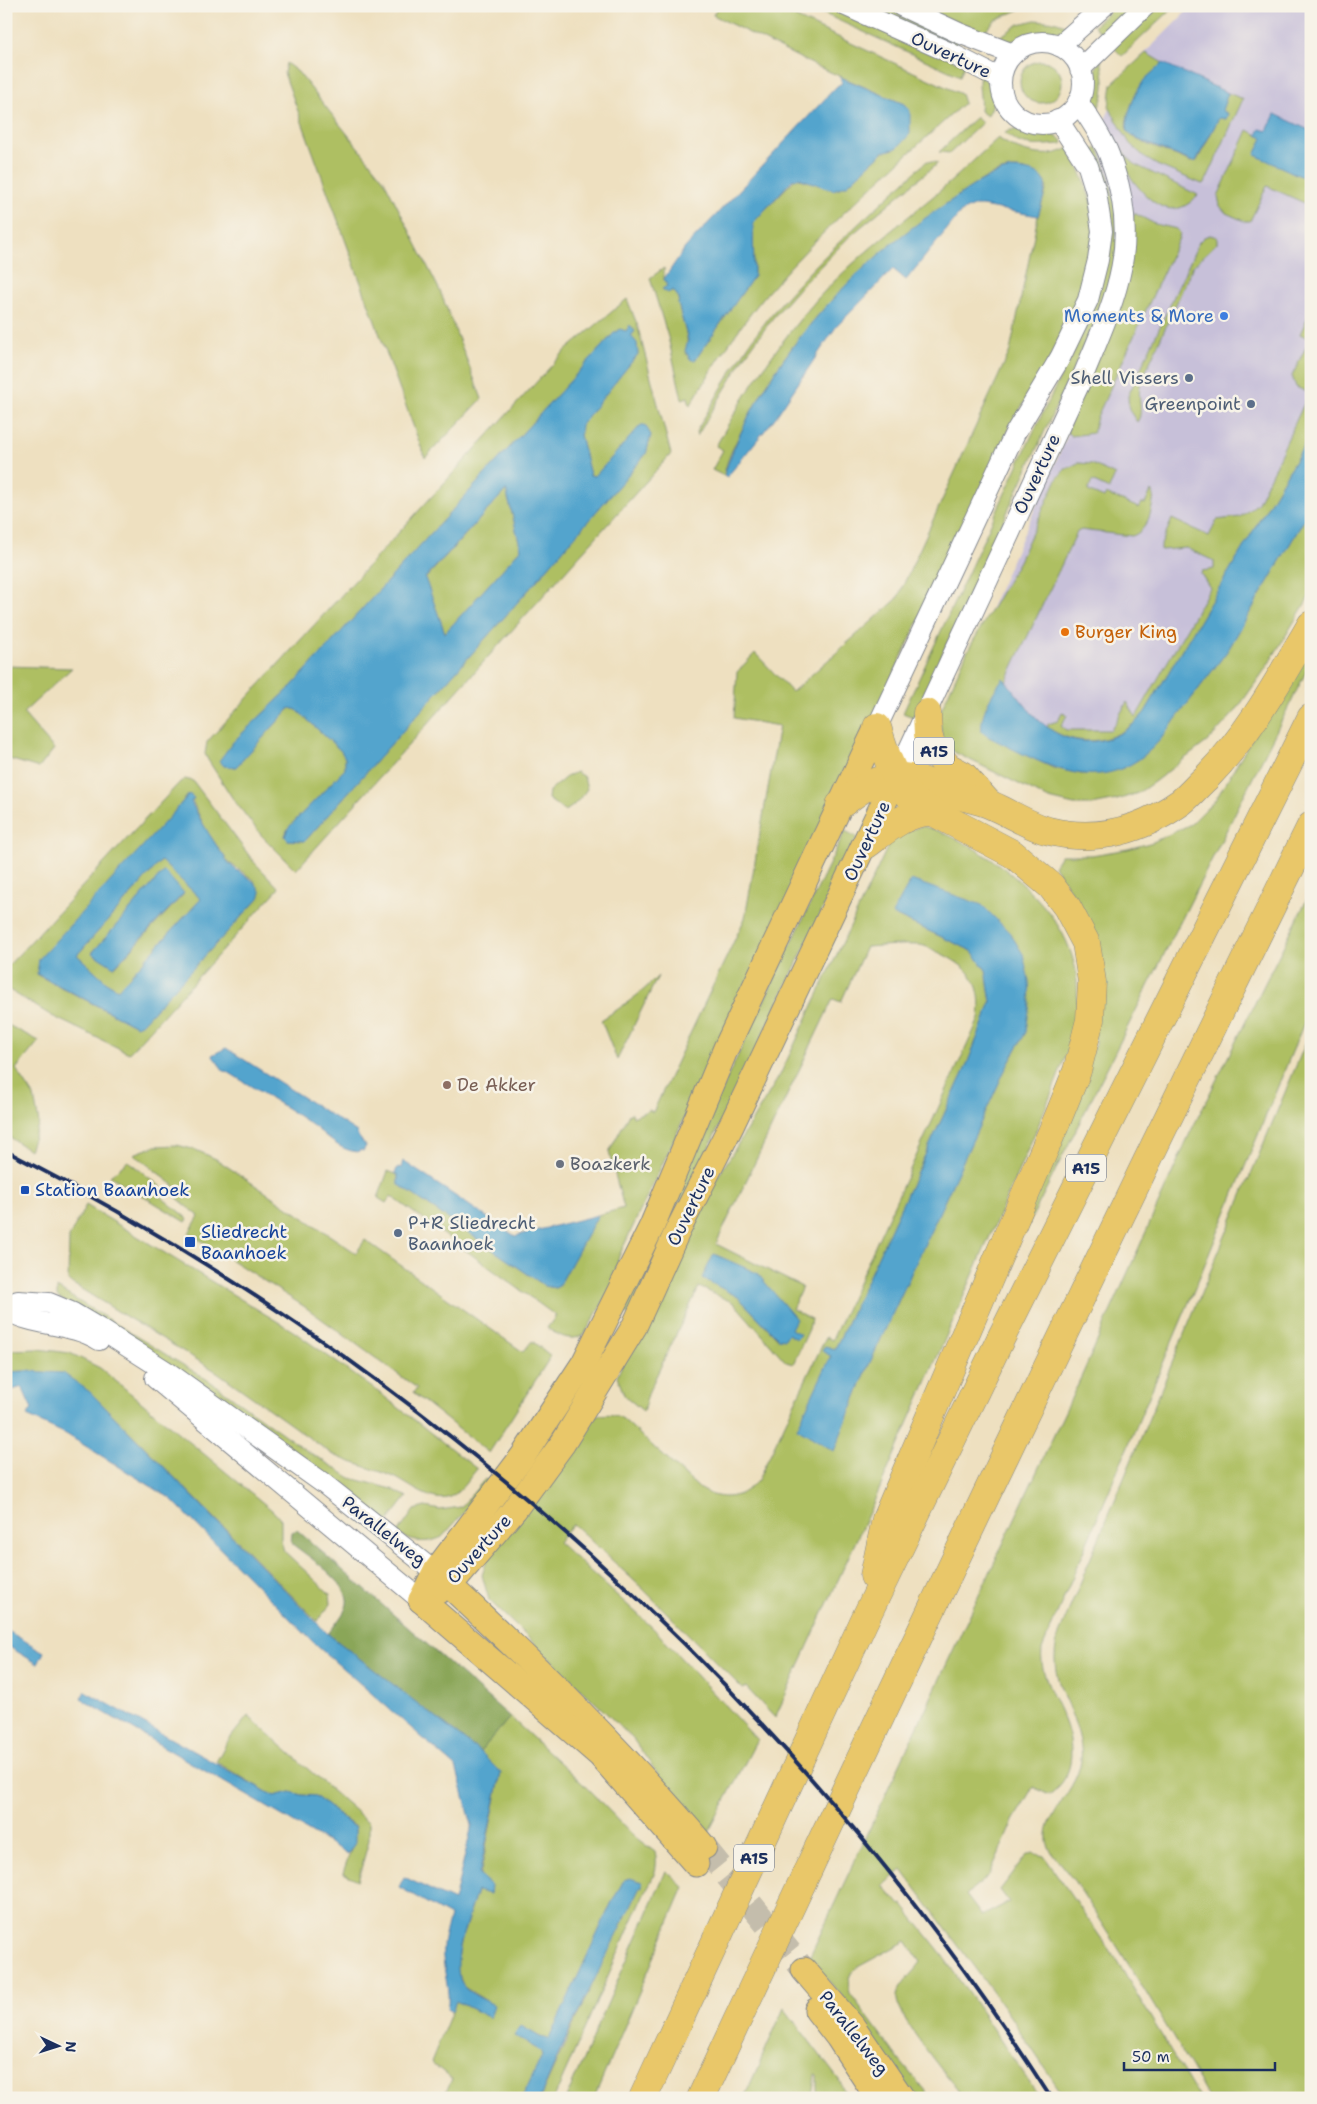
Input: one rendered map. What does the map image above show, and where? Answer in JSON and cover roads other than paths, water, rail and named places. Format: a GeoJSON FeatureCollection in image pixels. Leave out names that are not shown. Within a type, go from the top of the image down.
{"type":"FeatureCollection","features":[{"type":"Feature","properties":{"kind":"highway","name":"A15"},"geometry":{"type":"LineString","coordinates":[[840,805],[869,784],[896,777],[917,778],[954,794],[989,804],[1050,831],[1078,835],[1110,835],[1145,823],[1182,801],[1229,754],[1260,712],[1311,625]]}},
{"type":"Feature","properties":{"kind":"highway","name":"A15"},"geometry":{"type":"LineString","coordinates":[[927,713],[928,734],[932,748],[948,767],[963,776],[989,804]]}},
{"type":"Feature","properties":{"kind":"highway","name":"A15"},"geometry":{"type":"LineString","coordinates":[[643,2098],[865,1619],[1000,1340],[1311,718]]}},
{"type":"Feature","properties":{"kind":"highway","name":"A15"},"geometry":{"type":"LineString","coordinates":[[865,1619],[886,1520],[1077,1071],[1090,1020],[1092,982],[1086,943],[1067,906],[1051,886],[1013,854],[916,803],[905,792],[886,760],[877,727]]}},
{"type":"Feature","properties":{"kind":"highway"},"geometry":{"type":"LineString","coordinates":[[866,845],[898,822],[921,812],[930,812]]}},
{"type":"Feature","properties":{"kind":"highway"},"geometry":{"type":"LineString","coordinates":[[701,2098],[842,1795],[1311,826]]}},
{"type":"Feature","properties":{"kind":"highway"},"geometry":{"type":"LineString","coordinates":[[722,2098],[810,1901],[842,1795]]}},
{"type":"Feature","properties":{"kind":"main road","name":"Ouverture"},"geometry":{"type":"LineString","coordinates":[[442,1579],[584,1363],[652,1226],[726,1048],[877,727]]}},
{"type":"Feature","properties":{"kind":"main road","name":"Ouverture"},"geometry":{"type":"LineString","coordinates":[[421,1600],[514,1510],[563,1443],[634,1327],[678,1230],[732,1124],[866,845],[896,777]]}},
{"type":"Feature","properties":{"kind":"main road","name":"Parallelweg"},"geometry":{"type":"LineString","coordinates":[[421,1600],[600,1755],[700,1855],[663,1799],[591,1722],[516,1647],[442,1579]]}},
{"type":"Feature","properties":{"kind":"main road","name":"Parallelweg"},"geometry":{"type":"LineString","coordinates":[[878,2098],[801,1977],[853,2027],[902,2098]]}},
{"type":"Feature","properties":{"kind":"street","name":"Ouverture"},"geometry":{"type":"LineString","coordinates":[[846,6],[946,51],[1002,79]]}},
{"type":"Feature","properties":{"kind":"street","name":"Ouverture"},"geometry":{"type":"LineString","coordinates":[[901,6],[959,33],[1013,54]]}},
{"type":"Feature","properties":{"kind":"street"},"geometry":{"type":"LineString","coordinates":[[1059,46],[1104,6]]}},
{"type":"Feature","properties":{"kind":"street"},"geometry":{"type":"LineString","coordinates":[[1080,69],[1145,6]]}},
{"type":"Feature","properties":{"kind":"street"},"geometry":{"type":"LineString","coordinates":[[1043,42],[1059,46],[1068,52],[1080,69],[1082,86],[1078,102],[1070,112],[1058,120],[1050,122],[1034,122],[1018,116],[1007,104],[1003,96],[1002,79],[1005,66],[1013,54],[1026,45],[1043,42]]}},
{"type":"Feature","properties":{"kind":"street","name":"Ouverture"},"geometry":{"type":"LineString","coordinates":[[896,777],[1083,376],[1110,308],[1123,259],[1126,224],[1119,184],[1105,145],[1078,102]]}},
{"type":"Feature","properties":{"kind":"street","name":"Ouverture"},"geometry":{"type":"LineString","coordinates":[[877,727],[1015,433],[1060,358],[1088,300],[1098,260],[1102,231],[1096,192],[1088,166],[1058,120]]}},
{"type":"Feature","properties":{"kind":"street","name":"Parallelweg"},"geometry":{"type":"LineString","coordinates":[[421,1600],[143,1369],[87,1333],[20,1318],[6,1308],[18,1301],[49,1303],[73,1313],[100,1329],[168,1373],[323,1484],[442,1579]]}},
{"type":"Feature","properties":{"kind":"water"},"geometry":{"type":"Polygon","coordinates":[[[1163,63],[1228,93],[1222,110],[1228,114],[1226,119],[1219,118],[1196,161],[1193,162],[1137,139],[1128,132],[1128,115],[1135,95],[1144,80],[1163,63]]]}},
{"type":"Feature","properties":{"kind":"water"},"geometry":{"type":"Polygon","coordinates":[[[840,77],[904,104],[910,111],[910,134],[897,148],[883,152],[847,185],[833,190],[799,178],[792,180],[753,223],[754,276],[695,360],[691,360],[685,351],[688,340],[678,304],[679,298],[673,290],[668,293],[662,289],[667,286],[664,279],[685,248],[837,86],[842,83],[840,77]]]}},
{"type":"Feature","properties":{"kind":"water"},"geometry":{"type":"Polygon","coordinates":[[[1275,114],[1311,131],[1311,181],[1255,155],[1263,138],[1257,135],[1260,129],[1267,131],[1275,114]]]}},
{"type":"Feature","properties":{"kind":"water"},"geometry":{"type":"Polygon","coordinates":[[[1012,169],[1035,173],[1041,176],[1044,181],[1044,195],[1038,216],[982,206],[973,206],[961,212],[906,280],[893,269],[836,327],[775,418],[727,477],[724,475],[740,434],[761,394],[786,356],[814,320],[844,287],[913,227],[979,182],[995,174],[1012,169]]]}},
{"type":"Feature","properties":{"kind":"water"},"geometry":{"type":"Polygon","coordinates":[[[630,325],[635,331],[631,336],[637,343],[638,354],[581,425],[580,435],[590,475],[595,476],[641,425],[645,425],[651,435],[646,454],[532,586],[305,841],[288,840],[285,836],[288,828],[345,769],[345,758],[341,751],[297,710],[290,708],[236,767],[224,766],[219,761],[233,742],[289,689],[614,333],[620,329],[626,331],[630,325]],[[506,490],[425,578],[445,633],[521,549],[506,490]]]}},
{"type":"Feature","properties":{"kind":"water"},"geometry":{"type":"Polygon","coordinates":[[[1311,434],[1311,508],[1228,650],[1160,740],[1139,759],[1119,770],[1098,774],[1076,773],[1055,767],[1033,759],[982,732],[985,711],[991,696],[1003,678],[1041,722],[1054,732],[1067,738],[1095,741],[1109,738],[1122,732],[1134,723],[1145,712],[1311,434]]]}},
{"type":"Feature","properties":{"kind":"water"},"geometry":{"type":"Polygon","coordinates":[[[189,794],[194,798],[191,802],[223,855],[232,866],[255,883],[261,893],[259,898],[141,1024],[136,1026],[37,974],[39,959],[189,794]],[[161,861],[77,955],[109,984],[118,989],[201,899],[161,861]]]}},
{"type":"Feature","properties":{"kind":"water"},"geometry":{"type":"Polygon","coordinates":[[[164,871],[184,893],[114,967],[92,953],[164,871]]]}},
{"type":"Feature","properties":{"kind":"water"},"geometry":{"type":"Polygon","coordinates":[[[911,880],[982,905],[1010,933],[1023,954],[1029,981],[1030,1003],[1026,1032],[1004,1072],[867,1369],[834,1451],[797,1428],[831,1356],[822,1351],[825,1346],[835,1349],[966,1067],[991,1002],[986,970],[972,951],[892,914],[911,880]]]}},
{"type":"Feature","properties":{"kind":"water"},"geometry":{"type":"Polygon","coordinates":[[[226,1048],[357,1132],[357,1135],[366,1146],[363,1151],[350,1151],[337,1145],[299,1116],[224,1071],[212,1055],[226,1048]]]}},
{"type":"Feature","properties":{"kind":"water"},"geometry":{"type":"Polygon","coordinates":[[[403,1161],[515,1236],[598,1215],[559,1286],[555,1288],[545,1286],[398,1184],[398,1175],[395,1173],[398,1167],[401,1168],[403,1161]]]}},
{"type":"Feature","properties":{"kind":"water"},"geometry":{"type":"Polygon","coordinates":[[[714,1254],[757,1273],[796,1319],[791,1329],[800,1334],[797,1339],[788,1334],[785,1339],[778,1338],[738,1297],[702,1278],[714,1254]]]}},
{"type":"Feature","properties":{"kind":"water"},"geometry":{"type":"Polygon","coordinates":[[[6,1372],[63,1373],[90,1392],[328,1634],[480,1752],[501,1773],[479,1875],[491,1885],[490,1894],[477,1891],[465,1926],[458,1967],[459,1978],[464,1987],[494,2005],[490,2018],[456,2001],[452,2011],[447,2008],[448,1995],[443,1963],[443,1947],[450,1916],[399,1887],[404,1877],[454,1901],[472,1825],[456,1767],[317,1646],[170,1498],[66,1434],[27,1416],[32,1409],[22,1387],[6,1392],[6,1372]]]}},
{"type":"Feature","properties":{"kind":"water"},"geometry":{"type":"Polygon","coordinates":[[[6,1630],[44,1652],[38,1664],[6,1645],[6,1630]]]}},
{"type":"Feature","properties":{"kind":"water"},"geometry":{"type":"Polygon","coordinates":[[[85,1691],[274,1796],[291,1792],[315,1796],[355,1828],[355,1843],[348,1854],[81,1699],[85,1691]]]}},
{"type":"Feature","properties":{"kind":"water"},"geometry":{"type":"Polygon","coordinates":[[[630,1878],[642,1882],[642,1887],[640,1887],[563,2044],[540,2098],[522,2098],[542,2056],[541,2051],[514,2036],[521,2026],[540,2037],[549,2039],[611,1904],[624,1880],[630,1878]]]}},
{"type":"Feature","properties":{"kind":"tunnel"},"geometry":{"type":"LineString","coordinates":[[704,1847],[804,1970]]}},
{"type":"Feature","properties":{"kind":"railway"},"geometry":{"type":"LineString","coordinates":[[6,1151],[162,1238],[312,1334],[455,1440],[591,1555],[719,1679],[839,1811],[950,1951],[1051,2098]]}},
{"type":"Feature","properties":{"kind":"place","name":"Moments & More"},"geometry":{"type":"Point","coordinates":[1224,316]}},
{"type":"Feature","properties":{"kind":"place","name":"Shell Vissers"},"geometry":{"type":"Point","coordinates":[1189,378]}},
{"type":"Feature","properties":{"kind":"place","name":"Greenpoint"},"geometry":{"type":"Point","coordinates":[1251,404]}},
{"type":"Feature","properties":{"kind":"place","name":"Burger King"},"geometry":{"type":"Point","coordinates":[1065,632]}},
{"type":"Feature","properties":{"kind":"place","name":"De Akker"},"geometry":{"type":"Point","coordinates":[447,1085]}},
{"type":"Feature","properties":{"kind":"place","name":"Boazkerk"},"geometry":{"type":"Point","coordinates":[560,1164]}},
{"type":"Feature","properties":{"kind":"place","name":"Station Baanhoek"},"geometry":{"type":"Point","coordinates":[25,1190]}},
{"type":"Feature","properties":{"kind":"place","name":"P+R Sliedrecht Baanhoek"},"geometry":{"type":"Point","coordinates":[398,1233]}},
{"type":"Feature","properties":{"kind":"place","name":"Sliedrecht Baanhoek"},"geometry":{"type":"Point","coordinates":[190,1242]}}]}
